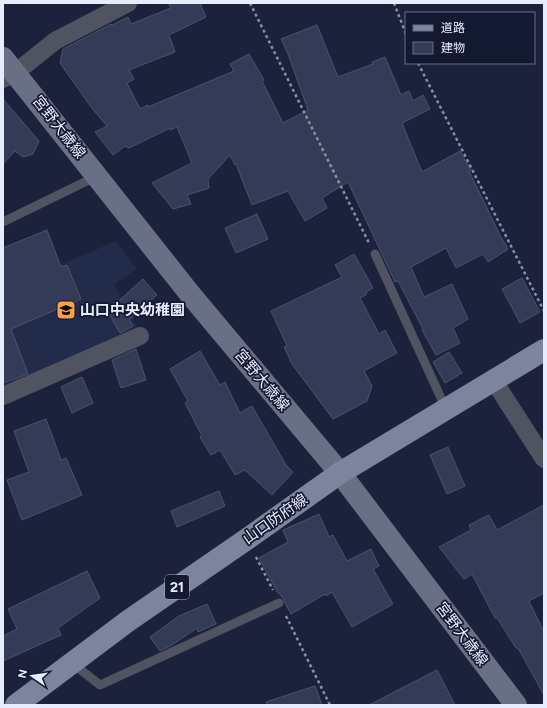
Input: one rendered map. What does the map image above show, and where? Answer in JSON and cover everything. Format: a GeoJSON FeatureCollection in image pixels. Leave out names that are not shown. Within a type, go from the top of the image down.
{"type":"FeatureCollection","features":[{"type":"Feature","properties":{"kind":"main road","name":"宮野大歳線"},"geometry":{"type":"LineString","coordinates":[[7,70],[97,176],[190,294],[340,473],[516,705]]}},
{"type":"Feature","properties":{"kind":"main road","name":"山口防府線"},"geometry":{"type":"LineString","coordinates":[[16,705],[128,621],[340,473],[544,350]]}},
{"type":"Feature","properties":{"kind":"street"},"geometry":{"type":"LineString","coordinates":[[7,70],[55,41],[128,3]]}},
{"type":"Feature","properties":{"kind":"street"},"geometry":{"type":"LineString","coordinates":[[3,396],[140,336]]}},
{"type":"Feature","properties":{"kind":"street"},"geometry":{"type":"LineString","coordinates":[[494,380],[544,459]]}},
{"type":"Feature","properties":{"kind":"lane"},"geometry":{"type":"LineString","coordinates":[[3,222],[97,176]]}},
{"type":"Feature","properties":{"kind":"lane"},"geometry":{"type":"LineString","coordinates":[[374,254],[446,409]]}},
{"type":"Feature","properties":{"kind":"lane"},"geometry":{"type":"LineString","coordinates":[[72,663],[100,685],[279,603]]}},
{"type":"Feature","properties":{"kind":"path"},"geometry":{"type":"LineString","coordinates":[[250,3],[374,254]]}},
{"type":"Feature","properties":{"kind":"path"},"geometry":{"type":"LineString","coordinates":[[394,3],[405,31]]}},
{"type":"Feature","properties":{"kind":"path"},"geometry":{"type":"LineString","coordinates":[[419,64],[544,311]]}},
{"type":"Feature","properties":{"kind":"path"},"geometry":{"type":"LineString","coordinates":[[247,539],[330,705]]}},
{"type":"Feature","properties":{"kind":"shaded area","name":"山口中央幼稚園"},"geometry":{"type":"Polygon","coordinates":[[[116,241],[137,269],[114,284],[139,330],[3,389],[3,289],[116,241]]]}},
{"type":"Feature","properties":{"kind":"building"},"geometry":{"type":"Polygon","coordinates":[[[168,3],[200,3],[206,17],[169,35],[175,52],[129,70],[134,79],[127,83],[140,109],[234,71],[230,64],[249,54],[264,80],[262,81],[283,123],[308,110],[288,54],[281,39],[317,25],[338,77],[373,64],[372,62],[385,57],[401,95],[409,91],[413,101],[423,95],[430,109],[402,123],[422,172],[460,151],[471,170],[469,171],[508,249],[488,262],[483,254],[456,268],[446,248],[411,267],[424,297],[452,284],[468,319],[453,328],[460,343],[436,355],[398,281],[395,282],[348,182],[322,198],[327,208],[305,221],[288,191],[252,205],[236,164],[235,165],[230,155],[208,179],[209,188],[187,195],[191,204],[173,209],[152,183],[192,163],[177,127],[170,130],[170,128],[129,148],[125,146],[113,155],[95,132],[107,126],[91,107],[60,63],[63,49],[111,24],[112,25],[128,17],[131,24],[171,8],[168,3]]]}},
{"type":"Feature","properties":{"kind":"building"},"geometry":{"type":"Polygon","coordinates":[[[3,99],[39,141],[33,154],[23,157],[15,151],[3,164],[3,99]]]}},
{"type":"Feature","properties":{"kind":"building"},"geometry":{"type":"Polygon","coordinates":[[[257,214],[268,239],[236,253],[225,228],[257,214]]]}},
{"type":"Feature","properties":{"kind":"building"},"geometry":{"type":"Polygon","coordinates":[[[47,230],[61,267],[67,265],[81,299],[11,329],[28,374],[3,383],[3,248],[47,230]]]}},
{"type":"Feature","properties":{"kind":"building"},"geometry":{"type":"Polygon","coordinates":[[[354,254],[373,288],[360,298],[379,334],[385,330],[397,353],[364,371],[372,386],[367,401],[333,419],[292,364],[284,347],[287,346],[271,311],[342,277],[335,265],[354,254]]]}},
{"type":"Feature","properties":{"kind":"building"},"geometry":{"type":"Polygon","coordinates":[[[522,278],[540,312],[520,323],[502,289],[522,278]]]}},
{"type":"Feature","properties":{"kind":"building"},"geometry":{"type":"Polygon","coordinates":[[[143,279],[157,295],[129,320],[133,326],[120,333],[106,308],[121,299],[143,279]]]}},
{"type":"Feature","properties":{"kind":"building"},"geometry":{"type":"Polygon","coordinates":[[[136,349],[146,380],[121,388],[112,360],[136,349]]]}},
{"type":"Feature","properties":{"kind":"building"},"geometry":{"type":"Polygon","coordinates":[[[200,351],[220,385],[225,382],[240,413],[252,406],[286,465],[293,472],[272,495],[245,470],[235,475],[220,450],[211,455],[200,437],[202,436],[185,403],[188,401],[170,369],[200,351]]]}},
{"type":"Feature","properties":{"kind":"building"},"geometry":{"type":"Polygon","coordinates":[[[449,352],[462,373],[445,383],[433,362],[449,352]]]}},
{"type":"Feature","properties":{"kind":"building"},"geometry":{"type":"Polygon","coordinates":[[[82,377],[93,403],[72,413],[61,387],[82,377]]]}},
{"type":"Feature","properties":{"kind":"building"},"geometry":{"type":"Polygon","coordinates":[[[46,419],[61,460],[66,458],[82,495],[22,520],[7,480],[29,472],[14,431],[46,419]]]}},
{"type":"Feature","properties":{"kind":"building"},"geometry":{"type":"Polygon","coordinates":[[[448,447],[465,486],[447,494],[430,455],[448,447]]]}},
{"type":"Feature","properties":{"kind":"building"},"geometry":{"type":"Polygon","coordinates":[[[219,491],[225,506],[177,527],[171,511],[219,491]]]}},
{"type":"Feature","properties":{"kind":"building"},"geometry":{"type":"Polygon","coordinates":[[[544,505],[544,593],[529,601],[544,632],[544,695],[518,648],[516,648],[497,618],[495,618],[472,574],[464,579],[439,547],[471,530],[469,525],[489,515],[497,530],[544,505]]]}},
{"type":"Feature","properties":{"kind":"building"},"geometry":{"type":"Polygon","coordinates":[[[319,514],[329,537],[333,535],[347,561],[371,549],[379,566],[373,569],[393,604],[352,627],[332,592],[326,596],[325,594],[291,614],[259,558],[288,542],[283,530],[319,514]]]}},
{"type":"Feature","properties":{"kind":"building"},"geometry":{"type":"Polygon","coordinates":[[[87,571],[100,598],[58,628],[61,635],[3,661],[3,636],[17,629],[8,609],[87,571]]]}},
{"type":"Feature","properties":{"kind":"building"},"geometry":{"type":"Polygon","coordinates":[[[207,604],[216,624],[198,632],[197,628],[172,645],[160,651],[150,637],[179,616],[207,604]]]}},
{"type":"Feature","properties":{"kind":"building"},"geometry":{"type":"Polygon","coordinates":[[[437,670],[455,705],[369,705],[437,670]]]}},
{"type":"Feature","properties":{"kind":"building"},"geometry":{"type":"Polygon","coordinates":[[[315,686],[322,705],[267,705],[266,702],[315,686]]]}},
{"type":"Feature","properties":{"kind":"place","name":"山口中央幼稚園"},"geometry":{"type":"Point","coordinates":[66,310]}}]}
